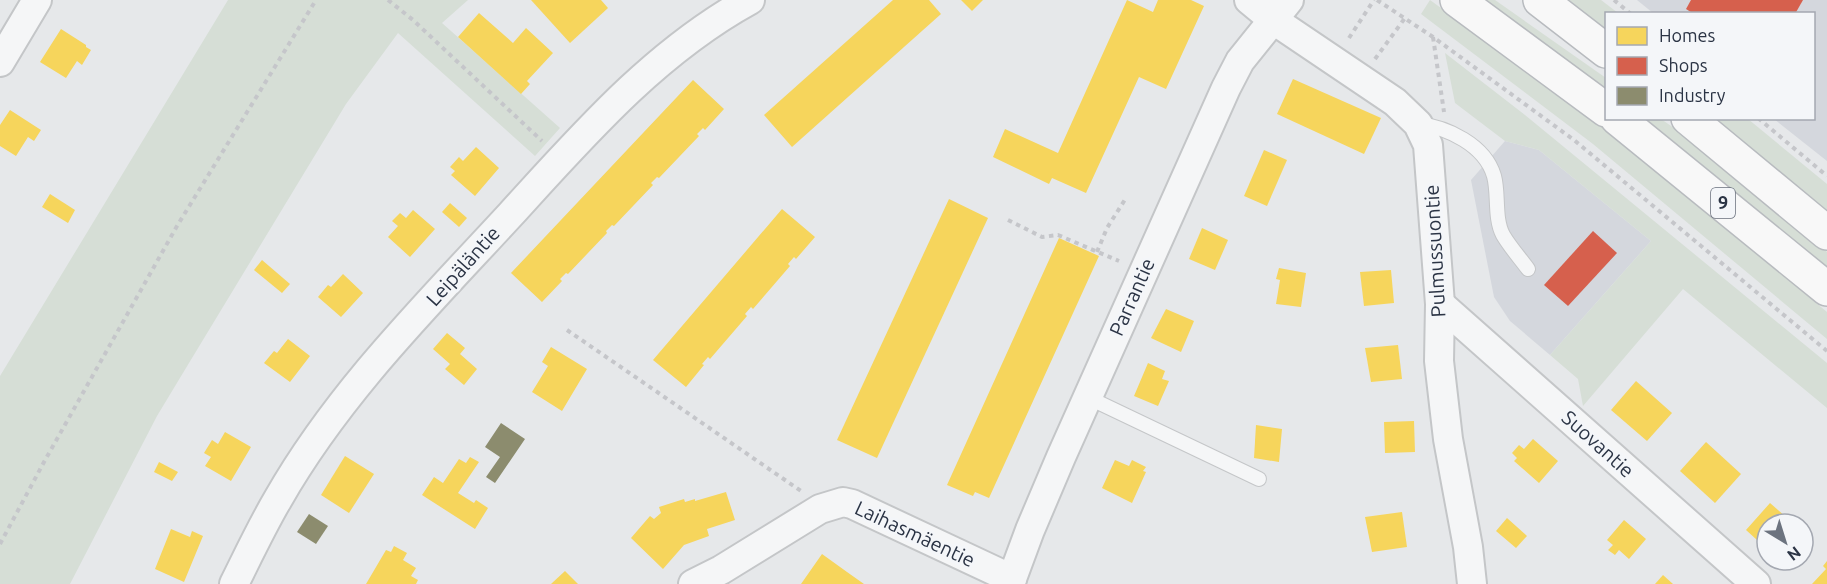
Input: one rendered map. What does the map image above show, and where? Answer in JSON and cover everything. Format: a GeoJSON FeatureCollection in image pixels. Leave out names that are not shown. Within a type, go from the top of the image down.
{"type":"FeatureCollection","features":[{"type":"Feature","properties":{"kind":"highway"},"geometry":{"type":"LineString","coordinates":[[1457,0],[1605,109]]}},
{"type":"Feature","properties":{"kind":"highway"},"geometry":{"type":"LineString","coordinates":[[1540,0],[1605,50]]}},
{"type":"Feature","properties":{"kind":"highway","name":"9"},"geometry":{"type":"LineString","coordinates":[[1619,120],[1827,289]]}},
{"type":"Feature","properties":{"kind":"highway","name":"9"},"geometry":{"type":"LineString","coordinates":[[1690,120],[1827,233]]}},
{"type":"Feature","properties":{"kind":"street"},"geometry":{"type":"LineString","coordinates":[[0,62],[37,0]]}},
{"type":"Feature","properties":{"kind":"street","name":"Leipäläntie"},"geometry":{"type":"LineString","coordinates":[[234,584],[278,498],[316,440],[358,383],[425,307],[567,152],[632,86],[716,19],[750,0]]}},
{"type":"Feature","properties":{"kind":"street"},"geometry":{"type":"LineString","coordinates":[[1249,0],[1281,10]]}},
{"type":"Feature","properties":{"kind":"street","name":"Pulmussuontie"},"geometry":{"type":"LineString","coordinates":[[1281,10],[1361,79],[1395,102],[1418,124],[1428,146],[1440,304],[1439,360],[1447,428],[1468,547],[1472,584]]}},
{"type":"Feature","properties":{"kind":"street","name":"Parrantie"},"geometry":{"type":"LineString","coordinates":[[1011,581],[1030,530],[1087,397],[1226,88],[1240,61],[1281,10]]}},
{"type":"Feature","properties":{"kind":"street","name":"Suovantie"},"geometry":{"type":"LineString","coordinates":[[1440,304],[1756,584]]}},
{"type":"Feature","properties":{"kind":"street","name":"Laihasmäentie"},"geometry":{"type":"LineString","coordinates":[[693,584],[721,570],[820,509],[843,502],[892,522],[1011,581]]}},
{"type":"Feature","properties":{"kind":"lane"},"geometry":{"type":"LineString","coordinates":[[1418,124],[1434,125],[1465,140],[1487,158],[1494,176],[1503,234],[1528,269]]}},
{"type":"Feature","properties":{"kind":"lane"},"geometry":{"type":"LineString","coordinates":[[1087,397],[1259,479]]}},
{"type":"Feature","properties":{"kind":"path"},"geometry":{"type":"LineString","coordinates":[[0,544],[177,226],[316,0]]}},
{"type":"Feature","properties":{"kind":"path"},"geometry":{"type":"LineString","coordinates":[[388,0],[413,20],[547,146]]}},
{"type":"Feature","properties":{"kind":"path"},"geometry":{"type":"LineString","coordinates":[[1349,38],[1376,0],[1405,18],[1574,140],[1827,351]]}},
{"type":"Feature","properties":{"kind":"path"},"geometry":{"type":"LineString","coordinates":[[1614,0],[1629,12]]}},
{"type":"Feature","properties":{"kind":"path"},"geometry":{"type":"LineString","coordinates":[[1361,79],[1405,18]]}},
{"type":"Feature","properties":{"kind":"path"},"geometry":{"type":"LineString","coordinates":[[1433,37],[1449,133]]}},
{"type":"Feature","properties":{"kind":"path"},"geometry":{"type":"LineString","coordinates":[[1760,120],[1827,176]]}},
{"type":"Feature","properties":{"kind":"path"},"geometry":{"type":"LineString","coordinates":[[1097,252],[1107,228],[1126,198]]}},
{"type":"Feature","properties":{"kind":"path"},"geometry":{"type":"LineString","coordinates":[[1008,220],[1042,237],[1058,235],[1120,262]]}},
{"type":"Feature","properties":{"kind":"path"},"geometry":{"type":"LineString","coordinates":[[567,330],[791,482],[805,494]]}},
{"type":"Feature","properties":{"kind":"shaded area"},"geometry":{"type":"Polygon","coordinates":[[[228,0],[468,0],[442,23],[560,128],[535,156],[398,33],[346,104],[157,416],[70,584],[0,584],[0,376],[228,0]]]}},
{"type":"Feature","properties":{"kind":"shaded area"},"geometry":{"type":"Polygon","coordinates":[[[1430,0],[1606,128],[1827,312],[1827,339],[1593,144],[1421,14],[1430,0]]]}},
{"type":"Feature","properties":{"kind":"shaded area"},"geometry":{"type":"Polygon","coordinates":[[[1481,0],[1495,0],[1605,77],[1605,91],[1481,0]]]}},
{"type":"Feature","properties":{"kind":"shaded area"},"geometry":{"type":"Polygon","coordinates":[[[1569,0],[1601,0],[1617,12],[1605,12],[1605,29],[1569,0]]]}},
{"type":"Feature","properties":{"kind":"shaded area"},"geometry":{"type":"Polygon","coordinates":[[[1637,0],[1827,0],[1827,161],[1775,120],[1815,120],[1815,12],[1652,12],[1637,0]]]}},
{"type":"Feature","properties":{"kind":"shaded area"},"geometry":{"type":"Polygon","coordinates":[[[1445,53],[1525,115],[1827,363],[1827,408],[1683,289],[1583,406],[1578,379],[1550,355],[1651,241],[1539,150],[1505,141],[1455,103],[1445,53]]]}},
{"type":"Feature","properties":{"kind":"shaded area"},"geometry":{"type":"Polygon","coordinates":[[[1642,120],[1662,120],[1694,142],[1827,252],[1827,272],[1642,120]]]}},
{"type":"Feature","properties":{"kind":"shaded area"},"geometry":{"type":"Polygon","coordinates":[[[1717,120],[1749,120],[1827,184],[1827,215],[1717,120]]]}},
{"type":"Feature","properties":{"kind":"shaded area"},"geometry":{"type":"Polygon","coordinates":[[[1505,141],[1539,150],[1651,241],[1550,355],[1510,321],[1494,297],[1471,180],[1505,141]]]}},
{"type":"Feature","properties":{"kind":"building: Homes"},"geometry":{"type":"Polygon","coordinates":[[[531,0],[601,0],[608,8],[570,43],[531,0]]]}},
{"type":"Feature","properties":{"kind":"building: Homes"},"geometry":{"type":"Polygon","coordinates":[[[893,0],[929,0],[941,14],[792,147],[764,115],[893,0]]]}},
{"type":"Feature","properties":{"kind":"building: Homes"},"geometry":{"type":"Polygon","coordinates":[[[961,0],[983,0],[972,11],[961,0]]]}},
{"type":"Feature","properties":{"kind":"building: Homes"},"geometry":{"type":"Polygon","coordinates":[[[1127,0],[1153,12],[1158,0],[1191,0],[1204,6],[1166,89],[1139,77],[1086,193],[1052,178],[1049,184],[993,157],[1005,129],[1058,153],[1127,0]]]}},
{"type":"Feature","properties":{"kind":"building: Homes"},"geometry":{"type":"Polygon","coordinates":[[[479,13],[513,43],[526,28],[553,53],[527,81],[530,84],[521,94],[458,37],[479,13]]]}},
{"type":"Feature","properties":{"kind":"building: Homes"},"geometry":{"type":"Polygon","coordinates":[[[61,29],[91,50],[82,65],[77,61],[66,78],[40,62],[61,29]]]}},
{"type":"Feature","properties":{"kind":"building: Homes"},"geometry":{"type":"Polygon","coordinates":[[[1293,79],[1381,118],[1364,154],[1277,114],[1293,79]]]}},
{"type":"Feature","properties":{"kind":"building: Homes"},"geometry":{"type":"Polygon","coordinates":[[[693,80],[724,109],[705,130],[703,128],[697,134],[699,136],[659,178],[657,177],[651,183],[653,185],[614,226],[612,225],[606,231],[607,233],[568,274],[566,273],[560,279],[562,281],[542,302],[511,273],[693,80]]]}},
{"type":"Feature","properties":{"kind":"building: Homes"},"geometry":{"type":"Polygon","coordinates":[[[10,110],[41,130],[34,141],[28,137],[16,156],[0,146],[0,125],[10,110]]]}},
{"type":"Feature","properties":{"kind":"building: Homes"},"geometry":{"type":"Polygon","coordinates":[[[476,147],[499,168],[475,196],[451,175],[455,171],[450,167],[459,157],[463,161],[476,147]]]}},
{"type":"Feature","properties":{"kind":"building: Homes"},"geometry":{"type":"Polygon","coordinates":[[[1264,150],[1287,160],[1267,206],[1244,196],[1264,150]]]}},
{"type":"Feature","properties":{"kind":"building: Homes"},"geometry":{"type":"Polygon","coordinates":[[[50,194],[75,210],[68,223],[42,207],[50,194]]]}},
{"type":"Feature","properties":{"kind":"building: Homes"},"geometry":{"type":"Polygon","coordinates":[[[949,199],[988,218],[877,458],[837,440],[949,199]]]}},
{"type":"Feature","properties":{"kind":"building: Homes"},"geometry":{"type":"Polygon","coordinates":[[[450,203],[467,218],[459,227],[442,212],[450,203]]]}},
{"type":"Feature","properties":{"kind":"building: Homes"},"geometry":{"type":"Polygon","coordinates":[[[782,209],[815,237],[796,259],[794,257],[788,264],[790,266],[753,309],[751,307],[745,314],[747,316],[710,359],[708,357],[686,387],[653,360],[782,209]]]}},
{"type":"Feature","properties":{"kind":"building: Homes"},"geometry":{"type":"Polygon","coordinates":[[[413,210],[435,229],[410,257],[388,237],[398,226],[392,221],[400,213],[406,218],[413,210]]]}},
{"type":"Feature","properties":{"kind":"building: Homes"},"geometry":{"type":"Polygon","coordinates":[[[1202,228],[1228,240],[1215,270],[1189,259],[1202,228]]]}},
{"type":"Feature","properties":{"kind":"building: Homes"},"geometry":{"type":"Polygon","coordinates":[[[1059,238],[1099,256],[989,498],[975,492],[973,496],[947,485],[1059,238]]]}},
{"type":"Feature","properties":{"kind":"building: Homes"},"geometry":{"type":"Polygon","coordinates":[[[262,260],[290,284],[282,293],[254,270],[262,260]]]}},
{"type":"Feature","properties":{"kind":"building: Homes"},"geometry":{"type":"Polygon","coordinates":[[[1279,268],[1306,273],[1301,307],[1276,304],[1280,280],[1276,279],[1279,268]]]}},
{"type":"Feature","properties":{"kind":"building: Homes"},"geometry":{"type":"Polygon","coordinates":[[[1391,270],[1394,303],[1364,306],[1360,272],[1391,270]]]}},
{"type":"Feature","properties":{"kind":"building: Homes"},"geometry":{"type":"Polygon","coordinates":[[[343,274],[363,293],[341,317],[318,297],[328,285],[331,287],[343,274]]]}},
{"type":"Feature","properties":{"kind":"building: Homes"},"geometry":{"type":"Polygon","coordinates":[[[1166,309],[1194,321],[1181,352],[1151,338],[1166,309]]]}},
{"type":"Feature","properties":{"kind":"building: Homes"},"geometry":{"type":"Polygon","coordinates":[[[447,333],[465,348],[460,354],[477,369],[464,385],[445,369],[450,364],[433,349],[447,333]]]}},
{"type":"Feature","properties":{"kind":"building: Homes"},"geometry":{"type":"Polygon","coordinates":[[[288,339],[310,356],[290,382],[264,363],[274,351],[277,353],[288,339]]]}},
{"type":"Feature","properties":{"kind":"building: Homes"},"geometry":{"type":"Polygon","coordinates":[[[1398,345],[1402,379],[1371,382],[1365,348],[1398,345]]]}},
{"type":"Feature","properties":{"kind":"building: Homes"},"geometry":{"type":"Polygon","coordinates":[[[551,347],[587,369],[562,411],[532,392],[548,366],[542,362],[551,347]]]}},
{"type":"Feature","properties":{"kind":"building: Homes"},"geometry":{"type":"Polygon","coordinates":[[[1148,363],[1165,371],[1162,379],[1169,381],[1158,406],[1134,396],[1148,363]]]}},
{"type":"Feature","properties":{"kind":"building: Homes"},"geometry":{"type":"Polygon","coordinates":[[[1636,381],[1672,413],[1647,441],[1611,410],[1636,381]]]}},
{"type":"Feature","properties":{"kind":"building: Homes"},"geometry":{"type":"Polygon","coordinates":[[[1414,421],[1415,452],[1385,453],[1384,422],[1414,421]]]}},
{"type":"Feature","properties":{"kind":"building: Homes"},"geometry":{"type":"Polygon","coordinates":[[[1256,425],[1282,429],[1279,462],[1254,458],[1256,425]]]}},
{"type":"Feature","properties":{"kind":"building: Homes"},"geometry":{"type":"Polygon","coordinates":[[[225,432],[251,447],[231,481],[205,466],[211,457],[204,453],[212,440],[218,444],[225,432]]]}},
{"type":"Feature","properties":{"kind":"building: Homes"},"geometry":{"type":"Polygon","coordinates":[[[1533,439],[1558,461],[1539,483],[1514,461],[1517,458],[1512,453],[1519,445],[1524,449],[1533,439]]]}},
{"type":"Feature","properties":{"kind":"building: Homes"},"geometry":{"type":"Polygon","coordinates":[[[1706,442],[1741,474],[1715,503],[1680,471],[1706,442]]]}},
{"type":"Feature","properties":{"kind":"building: Homes"},"geometry":{"type":"Polygon","coordinates":[[[345,456],[374,474],[349,513],[321,495],[345,456]]]}},
{"type":"Feature","properties":{"kind":"building: Homes"},"geometry":{"type":"Polygon","coordinates":[[[470,457],[479,462],[458,493],[488,508],[475,529],[422,495],[434,477],[443,483],[459,459],[466,463],[470,457]]]}},
{"type":"Feature","properties":{"kind":"building: Homes"},"geometry":{"type":"Polygon","coordinates":[[[1115,460],[1129,466],[1132,460],[1146,467],[1143,471],[1146,472],[1132,503],[1102,488],[1115,460]]]}},
{"type":"Feature","properties":{"kind":"building: Homes"},"geometry":{"type":"Polygon","coordinates":[[[159,462],[178,472],[172,481],[154,472],[159,462]]]}},
{"type":"Feature","properties":{"kind":"building: Homes"},"geometry":{"type":"Polygon","coordinates":[[[726,492],[735,520],[707,529],[709,536],[684,545],[663,569],[631,538],[650,516],[654,519],[661,513],[659,507],[684,499],[685,502],[695,499],[695,501],[726,492]]]}},
{"type":"Feature","properties":{"kind":"building: Homes"},"geometry":{"type":"Polygon","coordinates":[[[1770,503],[1780,512],[1762,512],[1770,503]]]}},
{"type":"Feature","properties":{"kind":"building: Homes"},"geometry":{"type":"Polygon","coordinates":[[[1402,512],[1407,547],[1372,552],[1365,517],[1402,512]]]}},
{"type":"Feature","properties":{"kind":"building: Homes"},"geometry":{"type":"Polygon","coordinates":[[[1507,518],[1527,536],[1516,548],[1496,531],[1507,518]]]}},
{"type":"Feature","properties":{"kind":"building: Homes"},"geometry":{"type":"Polygon","coordinates":[[[1624,520],[1646,539],[1629,559],[1619,550],[1615,555],[1608,550],[1613,545],[1607,540],[1624,520]]]}},
{"type":"Feature","properties":{"kind":"building: Homes"},"geometry":{"type":"Polygon","coordinates":[[[1755,520],[1755,538],[1746,530],[1755,520]]]}},
{"type":"Feature","properties":{"kind":"building: Homes"},"geometry":{"type":"Polygon","coordinates":[[[171,529],[190,537],[192,531],[203,536],[184,582],[155,569],[171,529]]]}},
{"type":"Feature","properties":{"kind":"building: Homes"},"geometry":{"type":"Polygon","coordinates":[[[394,546],[407,553],[403,560],[416,568],[411,576],[418,580],[416,584],[366,584],[386,550],[391,552],[394,546]]]}},
{"type":"Feature","properties":{"kind":"building: Homes"},"geometry":{"type":"Polygon","coordinates":[[[822,554],[847,572],[864,584],[801,584],[822,554]]]}},
{"type":"Feature","properties":{"kind":"building: Homes"},"geometry":{"type":"Polygon","coordinates":[[[1827,561],[1827,584],[1812,584],[1826,569],[1823,566],[1827,561]]]}},
{"type":"Feature","properties":{"kind":"building: Homes"},"geometry":{"type":"Polygon","coordinates":[[[565,571],[578,584],[551,584],[565,571]]]}},
{"type":"Feature","properties":{"kind":"building: Homes"},"geometry":{"type":"Polygon","coordinates":[[[1663,575],[1673,584],[1655,584],[1663,575]]]}},
{"type":"Feature","properties":{"kind":"building: Shops"},"geometry":{"type":"Polygon","coordinates":[[[1691,0],[1803,0],[1796,12],[1691,12],[1686,9],[1691,0]]]}},
{"type":"Feature","properties":{"kind":"building: Shops"},"geometry":{"type":"Polygon","coordinates":[[[1593,231],[1617,253],[1568,306],[1544,285],[1593,231]]]}},
{"type":"Feature","properties":{"kind":"building: Industry"},"geometry":{"type":"Polygon","coordinates":[[[501,423],[525,439],[495,483],[486,477],[500,457],[485,447],[501,423]]]}},
{"type":"Feature","properties":{"kind":"building: Industry"},"geometry":{"type":"Polygon","coordinates":[[[309,514],[328,526],[316,544],[297,532],[309,514]]]}}]}
